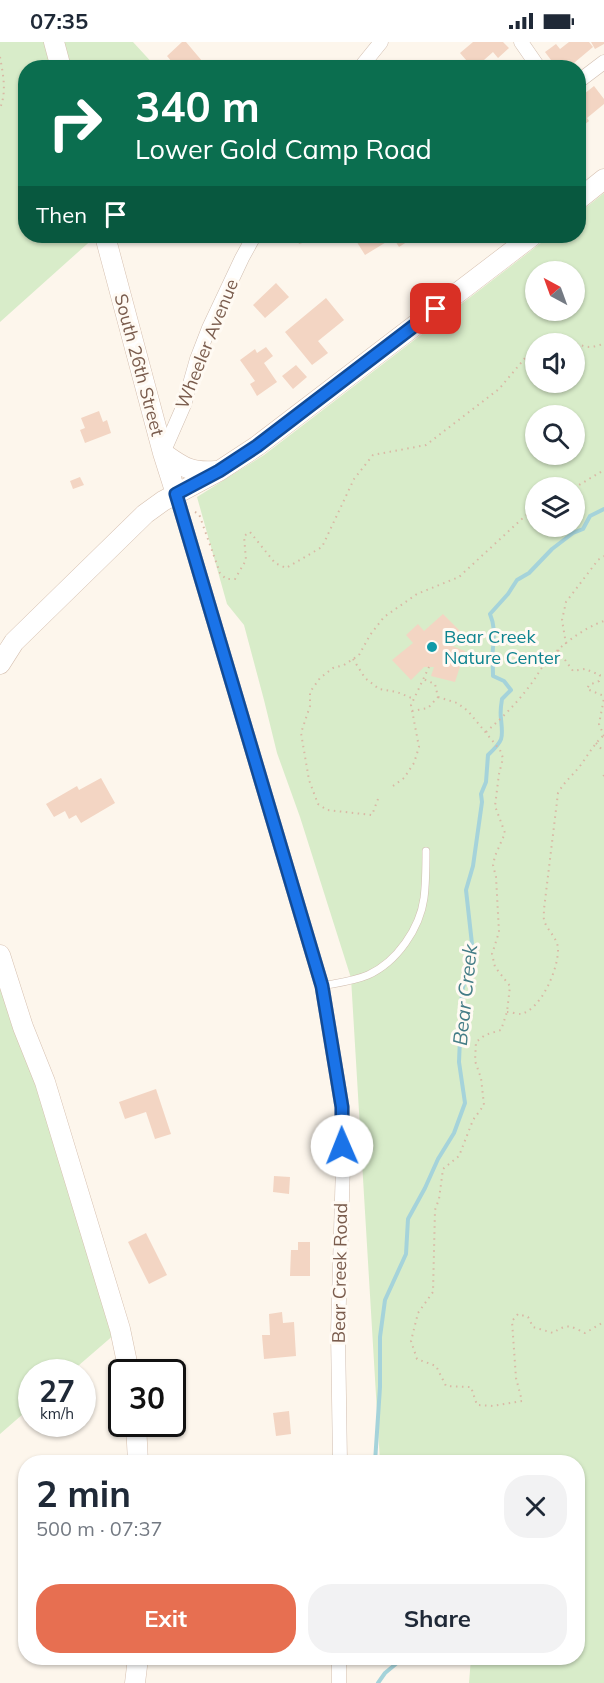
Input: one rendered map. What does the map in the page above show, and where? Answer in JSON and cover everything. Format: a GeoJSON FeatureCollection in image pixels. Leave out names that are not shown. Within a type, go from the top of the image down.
{"type":"FeatureCollection","features":[{"type":"Feature","properties":{"kind":"street"},"geometry":{"type":"LineString","coordinates":[[54,42],[59,60]]}},
{"type":"Feature","properties":{"kind":"street"},"geometry":{"type":"LineString","coordinates":[[366,60],[381,42]]}},
{"type":"Feature","properties":{"kind":"street"},"geometry":{"type":"LineString","coordinates":[[521,42],[533,60]]}},
{"type":"Feature","properties":{"kind":"street"},"geometry":{"type":"LineString","coordinates":[[586,76],[604,62]]}},
{"type":"Feature","properties":{"kind":"street"},"geometry":{"type":"LineString","coordinates":[[586,193],[604,179]]}},
{"type":"Feature","properties":{"kind":"street","name":"South 26th Street"},"geometry":{"type":"LineString","coordinates":[[107,243],[163,453],[178,499]]}},
{"type":"Feature","properties":{"kind":"street","name":"Wheeler Avenue"},"geometry":{"type":"LineString","coordinates":[[163,453],[184,405],[197,359],[209,328],[251,243]]}},
{"type":"Feature","properties":{"kind":"street"},"geometry":{"type":"LineString","coordinates":[[0,664],[14,642],[145,514],[178,499],[257,446],[523,243]]}},
{"type":"Feature","properties":{"kind":"street"},"geometry":{"type":"LineString","coordinates":[[163,453],[182,466],[198,472],[219,471]]}},
{"type":"Feature","properties":{"kind":"street","name":"Bear Creek Road"},"geometry":{"type":"LineString","coordinates":[[178,499],[322,986],[342,1107],[343,1165],[338,1333],[339,1455]]}},
{"type":"Feature","properties":{"kind":"street"},"geometry":{"type":"LineString","coordinates":[[0,955],[22,1027],[52,1104],[120,1329],[126,1359]]}},
{"type":"Feature","properties":{"kind":"street"},"geometry":{"type":"LineString","coordinates":[[136,1437],[137,1455]]}},
{"type":"Feature","properties":{"kind":"street"},"geometry":{"type":"LineString","coordinates":[[135,1683],[137,1665]]}},
{"type":"Feature","properties":{"kind":"street"},"geometry":{"type":"LineString","coordinates":[[339,1665],[339,1683]]}},
{"type":"Feature","properties":{"kind":"lane"},"geometry":{"type":"LineString","coordinates":[[322,986],[368,975],[383,966],[406,942],[421,913],[424,900],[426,851]]}},
{"type":"Feature","properties":{"kind":"path"},"geometry":{"type":"LineString","coordinates":[[0,57],[5,86],[0,108]]}},
{"type":"Feature","properties":{"kind":"path"},"geometry":{"type":"LineString","coordinates":[[585,345],[591,347],[604,344]]}},
{"type":"Feature","properties":{"kind":"path"},"geometry":{"type":"LineString","coordinates":[[178,499],[199,514],[220,573],[226,579],[235,579],[246,560],[244,536],[250,532],[275,563],[286,568],[322,547],[354,479],[373,455],[426,445],[499,389],[525,357]]}},
{"type":"Feature","properties":{"kind":"path"},"geometry":{"type":"LineString","coordinates":[[585,481],[604,470]]}},
{"type":"Feature","properties":{"kind":"path"},"geometry":{"type":"LineString","coordinates":[[378,799],[372,815],[327,810],[318,804],[308,771],[302,733],[310,706],[310,692],[320,678],[333,668],[344,665],[359,655],[370,635],[384,617],[417,594],[459,577],[525,516]]}},
{"type":"Feature","properties":{"kind":"path"},"geometry":{"type":"LineString","coordinates":[[566,644],[562,620],[566,602],[598,560],[604,556]]}},
{"type":"Feature","properties":{"kind":"path"},"geometry":{"type":"LineString","coordinates":[[485,733],[531,685],[545,663],[558,650],[592,624],[604,621]]}},
{"type":"Feature","properties":{"kind":"path"},"geometry":{"type":"LineString","coordinates":[[507,1012],[520,1014],[534,1006],[549,985],[556,964],[558,948],[555,938],[544,921],[544,909],[558,792],[596,742],[604,736],[599,724],[604,697],[587,689],[589,685],[599,681],[600,675],[585,669],[573,670],[558,650]]}},
{"type":"Feature","properties":{"kind":"path"},"geometry":{"type":"LineString","coordinates":[[352,659],[365,678],[379,689],[397,692],[414,699]]}},
{"type":"Feature","properties":{"kind":"path"},"geometry":{"type":"LineString","coordinates":[[393,786],[410,771],[419,747],[411,705],[429,667]]}},
{"type":"Feature","properties":{"kind":"path"},"geometry":{"type":"LineString","coordinates":[[423,679],[435,684],[438,697]]}},
{"type":"Feature","properties":{"kind":"path"},"geometry":{"type":"LineString","coordinates":[[412,711],[428,708],[438,697]]}},
{"type":"Feature","properties":{"kind":"path"},"geometry":{"type":"LineString","coordinates":[[438,697],[457,703],[468,711],[500,750],[503,758],[495,806],[505,833],[493,865],[496,877],[499,932],[492,954],[495,967],[510,986],[507,1012],[501,1030],[485,1035],[476,1042],[475,1061],[481,1077],[484,1105],[473,1120],[459,1156],[443,1169],[439,1199],[435,1210],[433,1292],[418,1313],[411,1341],[417,1359],[436,1366],[446,1386],[471,1387],[477,1405],[493,1406],[522,1401],[516,1378],[512,1321],[518,1314],[528,1317],[533,1327],[553,1332],[562,1327],[572,1326],[585,1333],[604,1322]]}},
{"type":"Feature","properties":{"kind":"path"},"geometry":{"type":"LineString","coordinates":[[596,742],[604,752]]}},
{"type":"Feature","properties":{"kind":"green space"},"geometry":{"type":"Polygon","coordinates":[[[0,42],[133,42],[150,60],[18,60],[18,243],[88,243],[0,322],[0,42]]]}},
{"type":"Feature","properties":{"kind":"green space"},"geometry":{"type":"Polygon","coordinates":[[[604,193],[604,1683],[469,1683],[470,1665],[585,1665],[585,1455],[380,1455],[351,978],[300,817],[277,753],[244,625],[227,604],[197,497],[264,455],[541,243],[586,243],[586,207],[604,193]]]}},
{"type":"Feature","properties":{"kind":"green space"},"geometry":{"type":"Polygon","coordinates":[[[0,980],[42,1095],[115,1334],[86,1359],[18,1359],[18,1418],[0,1434],[0,980]]]}},
{"type":"Feature","properties":{"kind":"building"},"geometry":{"type":"Polygon","coordinates":[[[182,42],[186,42],[201,60],[170,60],[167,56],[182,42]]]}},
{"type":"Feature","properties":{"kind":"building"},"geometry":{"type":"Polygon","coordinates":[[[473,42],[503,42],[509,48],[498,58],[493,52],[484,60],[466,60],[460,53],[473,42]]]}},
{"type":"Feature","properties":{"kind":"building"},"geometry":{"type":"Polygon","coordinates":[[[569,42],[589,42],[593,47],[578,60],[551,60],[545,52],[556,44],[560,49],[569,42]]]}},
{"type":"Feature","properties":{"kind":"building"},"geometry":{"type":"Polygon","coordinates":[[[591,42],[604,42],[604,44],[595,49],[591,42]]]}},
{"type":"Feature","properties":{"kind":"building"},"geometry":{"type":"Polygon","coordinates":[[[594,86],[604,99],[604,104],[587,118],[589,121],[586,123],[586,92],[594,86]]]}},
{"type":"Feature","properties":{"kind":"building"},"geometry":{"type":"Polygon","coordinates":[[[357,243],[385,243],[365,255],[357,243]]]}},
{"type":"Feature","properties":{"kind":"building"},"geometry":{"type":"Polygon","coordinates":[[[276,283],[289,297],[265,318],[253,305],[276,283]]]}},
{"type":"Feature","properties":{"kind":"building"},"geometry":{"type":"Polygon","coordinates":[[[326,298],[344,320],[318,341],[328,353],[312,365],[285,332],[326,298]]]}},
{"type":"Feature","properties":{"kind":"building"},"geometry":{"type":"Polygon","coordinates":[[[266,347],[273,356],[264,363],[277,382],[257,396],[250,384],[255,381],[240,360],[255,349],[257,353],[266,347]]]}},
{"type":"Feature","properties":{"kind":"building"},"geometry":{"type":"Polygon","coordinates":[[[296,365],[307,377],[293,389],[282,376],[296,365]]]}},
{"type":"Feature","properties":{"kind":"building"},"geometry":{"type":"Polygon","coordinates":[[[99,411],[103,422],[107,420],[111,433],[85,443],[80,430],[85,428],[81,418],[99,411]]]}},
{"type":"Feature","properties":{"kind":"building"},"geometry":{"type":"Polygon","coordinates":[[[80,477],[84,485],[73,489],[70,481],[80,477]]]}},
{"type":"Feature","properties":{"kind":"building","name":"Bear Creek Nature Center"},"geometry":{"type":"Polygon","coordinates":[[[443,614],[460,631],[447,644],[465,651],[455,682],[431,676],[434,667],[424,667],[411,680],[392,660],[413,643],[406,635],[418,624],[424,631],[443,614]]]}},
{"type":"Feature","properties":{"kind":"building"},"geometry":{"type":"Polygon","coordinates":[[[101,778],[115,803],[81,823],[76,815],[69,819],[65,811],[54,817],[46,804],[77,786],[79,790],[101,778]]]}},
{"type":"Feature","properties":{"kind":"building"},"geometry":{"type":"Polygon","coordinates":[[[156,1089],[171,1134],[155,1139],[146,1112],[125,1119],[119,1102],[156,1089]]]}},
{"type":"Feature","properties":{"kind":"building"},"geometry":{"type":"Polygon","coordinates":[[[274,1176],[290,1177],[289,1194],[273,1192],[274,1176]]]}},
{"type":"Feature","properties":{"kind":"building"},"geometry":{"type":"Polygon","coordinates":[[[146,1233],[167,1275],[149,1284],[128,1242],[146,1233]]]}},
{"type":"Feature","properties":{"kind":"building"},"geometry":{"type":"Polygon","coordinates":[[[298,1242],[310,1242],[310,1276],[290,1276],[291,1250],[298,1250],[298,1242]]]}},
{"type":"Feature","properties":{"kind":"building"},"geometry":{"type":"Polygon","coordinates":[[[282,1312],[283,1323],[294,1322],[296,1356],[264,1359],[262,1335],[270,1335],[269,1314],[282,1312]]]}},
{"type":"Feature","properties":{"kind":"building"},"geometry":{"type":"Polygon","coordinates":[[[289,1411],[291,1434],[276,1436],[273,1413],[289,1411]]]}},
{"type":"Feature","properties":{"kind":"waterway","name":"Bear Creek"},"geometry":{"type":"LineString","coordinates":[[375,1455],[380,1387],[380,1337],[385,1300],[406,1254],[408,1219],[438,1159],[454,1133],[465,1103],[459,1062],[462,991],[473,953],[466,890],[473,866],[488,755],[501,738],[502,699],[511,690],[504,681],[493,676],[494,630],[490,614],[517,580],[529,573],[552,549],[573,533],[583,529],[590,516],[604,509]]}},
{"type":"Feature","properties":{"kind":"waterway","name":"Bear Creek"},"geometry":{"type":"LineString","coordinates":[[378,1683],[395,1665]]}},
{"type":"Feature","properties":{"kind":"place","name":"Bear Creek Nature Center"},"geometry":{"type":"Point","coordinates":[432,647]}},
{"type":"Feature","properties":{"kind":"route"},"geometry":{"type":"LineString","coordinates":[[342,1146],[342,1107],[322,986],[176,494],[219,471],[257,446],[436,309]]}}]}
